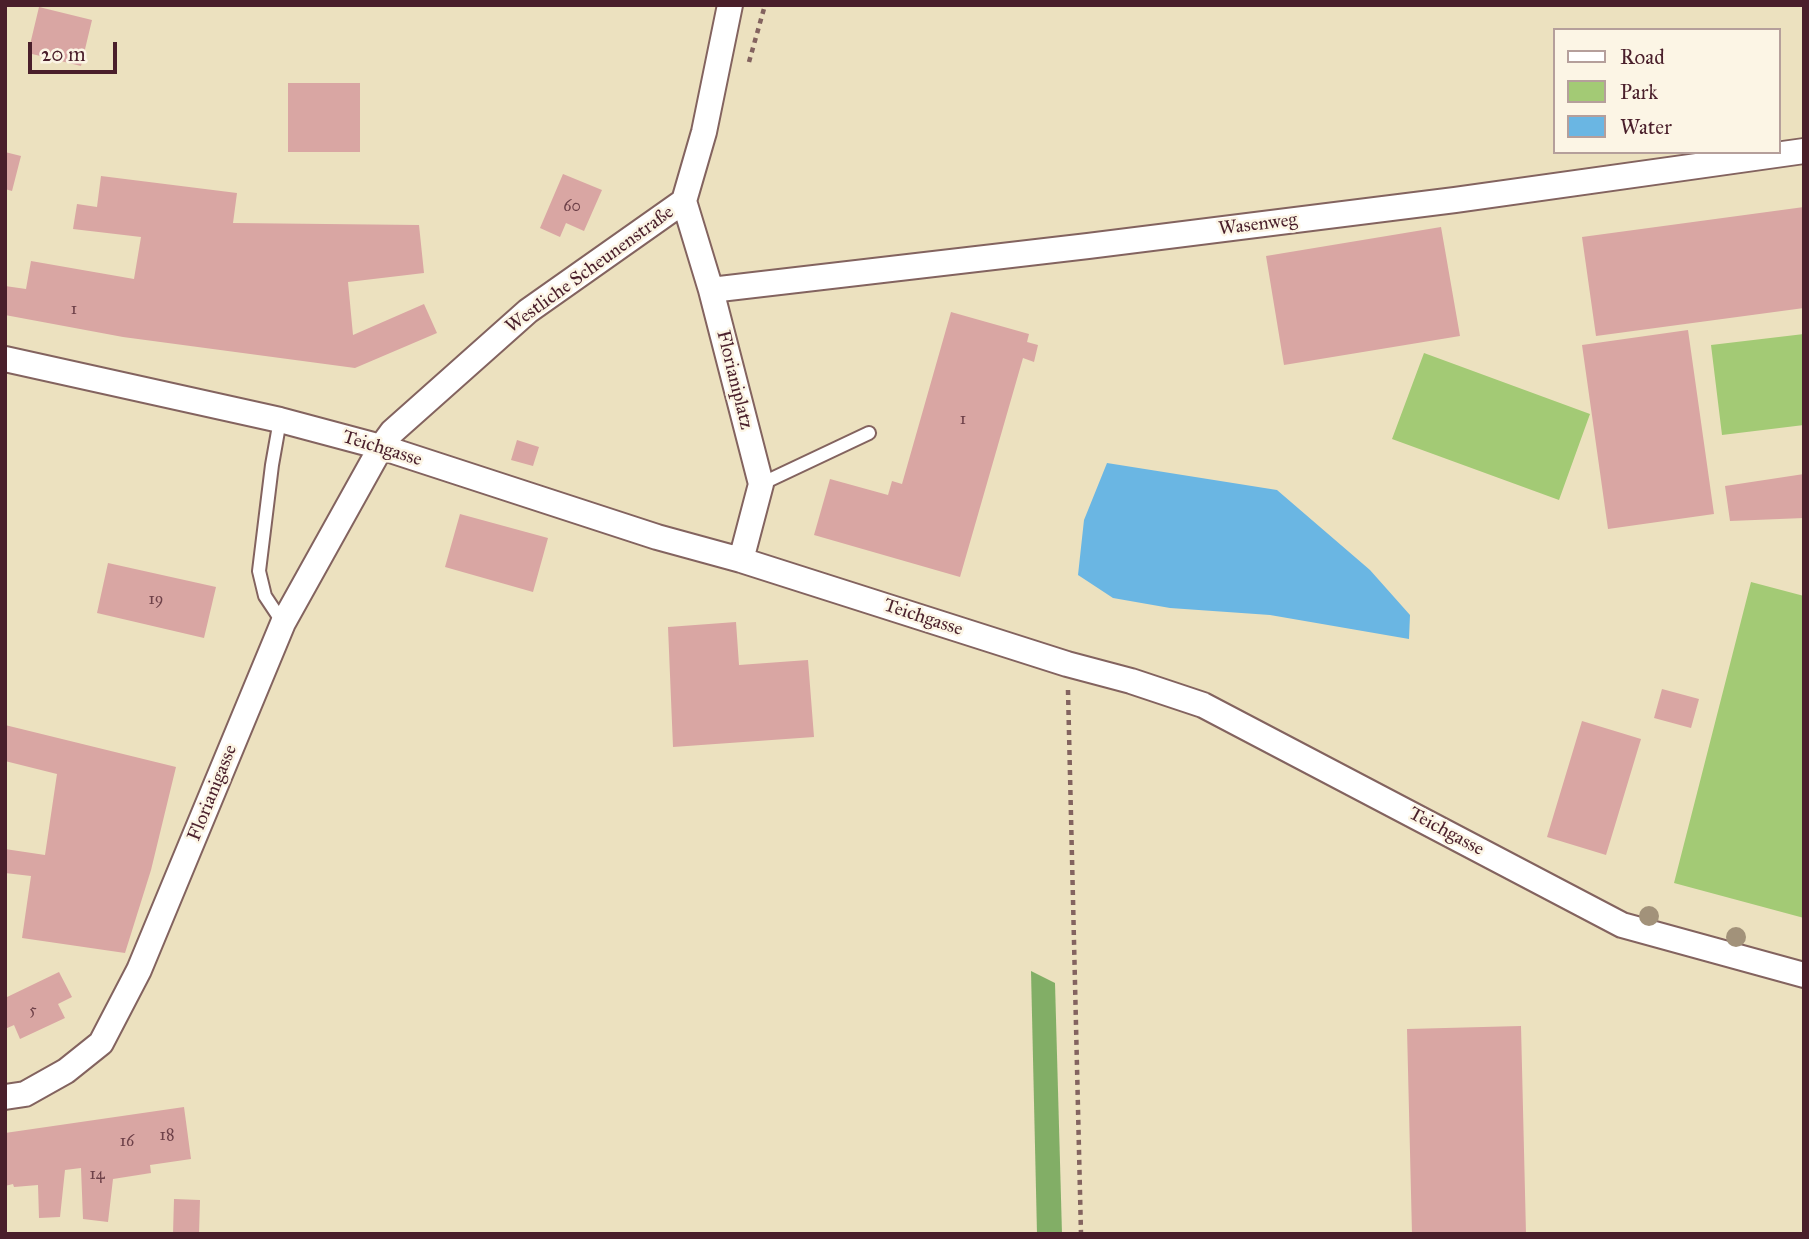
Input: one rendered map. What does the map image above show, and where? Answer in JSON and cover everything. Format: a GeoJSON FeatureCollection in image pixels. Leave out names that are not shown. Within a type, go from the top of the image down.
{"type":"FeatureCollection","features":[{"type":"Feature","properties":{"kind":"street","name":"Westliche Scheunenstraße"},"geometry":{"type":"LineString","coordinates":[[381,447],[392,432],[528,311],[684,201],[704,132],[730,5]]}},
{"type":"Feature","properties":{"kind":"street","name":"Wasenweg"},"geometry":{"type":"LineString","coordinates":[[711,290],[1455,200],[1804,152]]}},
{"type":"Feature","properties":{"kind":"street","name":"Florianiplatz"},"geometry":{"type":"LineString","coordinates":[[684,201],[711,290],[761,484],[741,559]]}},
{"type":"Feature","properties":{"kind":"street","name":"Teichgasse"},"geometry":{"type":"LineString","coordinates":[[5,359],[280,420],[381,447],[657,537],[741,559],[1203,705],[1622,925],[1804,975]]}},
{"type":"Feature","properties":{"kind":"street","name":"Florianigasse"},"geometry":{"type":"LineString","coordinates":[[5,1097],[25,1094],[66,1072],[101,1043],[139,970],[283,623],[381,447]]}},
{"type":"Feature","properties":{"kind":"lane"},"geometry":{"type":"LineString","coordinates":[[280,420],[259,571],[265,596],[283,623]]}},
{"type":"Feature","properties":{"kind":"lane"},"geometry":{"type":"LineString","coordinates":[[761,484],[869,433]]}},
{"type":"Feature","properties":{"kind":"path"},"geometry":{"type":"LineString","coordinates":[[1068,664],[1082,1234]]}},
{"type":"Feature","properties":{"kind":"green space"},"geometry":{"type":"Polygon","coordinates":[[[1804,334],[1804,425],[1722,435],[1711,345],[1804,334]]]}},
{"type":"Feature","properties":{"kind":"green space"},"geometry":{"type":"Polygon","coordinates":[[[1424,353],[1590,414],[1559,500],[1392,439],[1424,353]]]}},
{"type":"Feature","properties":{"kind":"green space"},"geometry":{"type":"Polygon","coordinates":[[[1751,582],[1804,596],[1804,918],[1674,883],[1751,582]]]}},
{"type":"Feature","properties":{"kind":"green space"},"geometry":{"type":"Polygon","coordinates":[[[1031,971],[1055,983],[1062,1234],[1037,1234],[1031,971]]]}},
{"type":"Feature","properties":{"kind":"water"},"geometry":{"type":"Polygon","coordinates":[[[1107,463],[1277,490],[1370,570],[1410,615],[1409,639],[1270,615],[1170,608],[1113,598],[1078,575],[1084,520],[1107,463]]]}},
{"type":"Feature","properties":{"kind":"building"},"geometry":{"type":"Polygon","coordinates":[[[39,7],[92,20],[81,66],[28,53],[39,7]]]}},
{"type":"Feature","properties":{"kind":"building"},"geometry":{"type":"Polygon","coordinates":[[[288,83],[360,83],[360,152],[288,152],[288,83]]]}},
{"type":"Feature","properties":{"kind":"building"},"geometry":{"type":"Polygon","coordinates":[[[5,152],[21,156],[12,191],[5,189],[5,152]]]}},
{"type":"Feature","properties":{"kind":"building"},"geometry":{"type":"Polygon","coordinates":[[[563,174],[602,190],[584,231],[566,223],[560,237],[540,228],[563,174]]]}},
{"type":"Feature","properties":{"kind":"building"},"geometry":{"type":"Polygon","coordinates":[[[101,176],[237,193],[233,223],[419,225],[424,273],[348,282],[353,335],[424,304],[437,333],[355,368],[123,337],[5,315],[5,286],[26,289],[31,261],[134,279],[141,237],[73,229],[77,204],[97,207],[101,176]]]}},
{"type":"Feature","properties":{"kind":"building"},"geometry":{"type":"Polygon","coordinates":[[[1804,207],[1804,308],[1596,336],[1582,237],[1804,207]]]}},
{"type":"Feature","properties":{"kind":"building"},"geometry":{"type":"Polygon","coordinates":[[[1441,227],[1460,336],[1284,365],[1266,256],[1441,227]]]}},
{"type":"Feature","properties":{"kind":"building"},"geometry":{"type":"Polygon","coordinates":[[[951,312],[1029,334],[1027,342],[1038,345],[1034,362],[1023,358],[960,577],[814,535],[830,479],[888,495],[892,481],[902,484],[951,312]]]}},
{"type":"Feature","properties":{"kind":"building"},"geometry":{"type":"Polygon","coordinates":[[[1688,330],[1714,514],[1608,529],[1582,345],[1688,330]]]}},
{"type":"Feature","properties":{"kind":"building"},"geometry":{"type":"Polygon","coordinates":[[[517,440],[539,447],[533,466],[511,460],[517,440]]]}},
{"type":"Feature","properties":{"kind":"building"},"geometry":{"type":"Polygon","coordinates":[[[1804,474],[1804,518],[1730,521],[1725,486],[1804,474]]]}},
{"type":"Feature","properties":{"kind":"building"},"geometry":{"type":"Polygon","coordinates":[[[460,514],[548,538],[533,592],[445,567],[460,514]]]}},
{"type":"Feature","properties":{"kind":"building"},"geometry":{"type":"Polygon","coordinates":[[[108,563],[216,587],[204,638],[97,613],[108,563]]]}},
{"type":"Feature","properties":{"kind":"building"},"geometry":{"type":"Polygon","coordinates":[[[736,622],[739,665],[808,660],[814,737],[673,747],[668,627],[736,622]]]}},
{"type":"Feature","properties":{"kind":"building"},"geometry":{"type":"Polygon","coordinates":[[[1662,689],[1699,699],[1691,728],[1654,718],[1662,689]]]}},
{"type":"Feature","properties":{"kind":"building"},"geometry":{"type":"Polygon","coordinates":[[[1582,721],[1641,739],[1606,855],[1547,837],[1582,721]]]}},
{"type":"Feature","properties":{"kind":"building"},"geometry":{"type":"Polygon","coordinates":[[[5,725],[176,767],[151,870],[125,953],[22,938],[31,876],[5,873],[5,849],[45,855],[57,774],[5,761],[5,725]]]}},
{"type":"Feature","properties":{"kind":"building"},"geometry":{"type":"Polygon","coordinates":[[[59,972],[72,997],[58,1004],[65,1018],[20,1039],[14,1025],[5,1029],[5,998],[59,972]]]}},
{"type":"Feature","properties":{"kind":"building"},"geometry":{"type":"Polygon","coordinates":[[[1521,1026],[1526,1234],[1412,1234],[1407,1029],[1521,1026]]]}},
{"type":"Feature","properties":{"kind":"building"},"geometry":{"type":"Polygon","coordinates":[[[184,1107],[191,1159],[150,1165],[151,1173],[113,1179],[108,1222],[83,1219],[81,1168],[65,1170],[60,1217],[39,1218],[38,1185],[5,1186],[5,1133],[184,1107]]]}},
{"type":"Feature","properties":{"kind":"building"},"geometry":{"type":"Polygon","coordinates":[[[174,1199],[200,1200],[199,1234],[173,1234],[174,1199]]]}}]}
